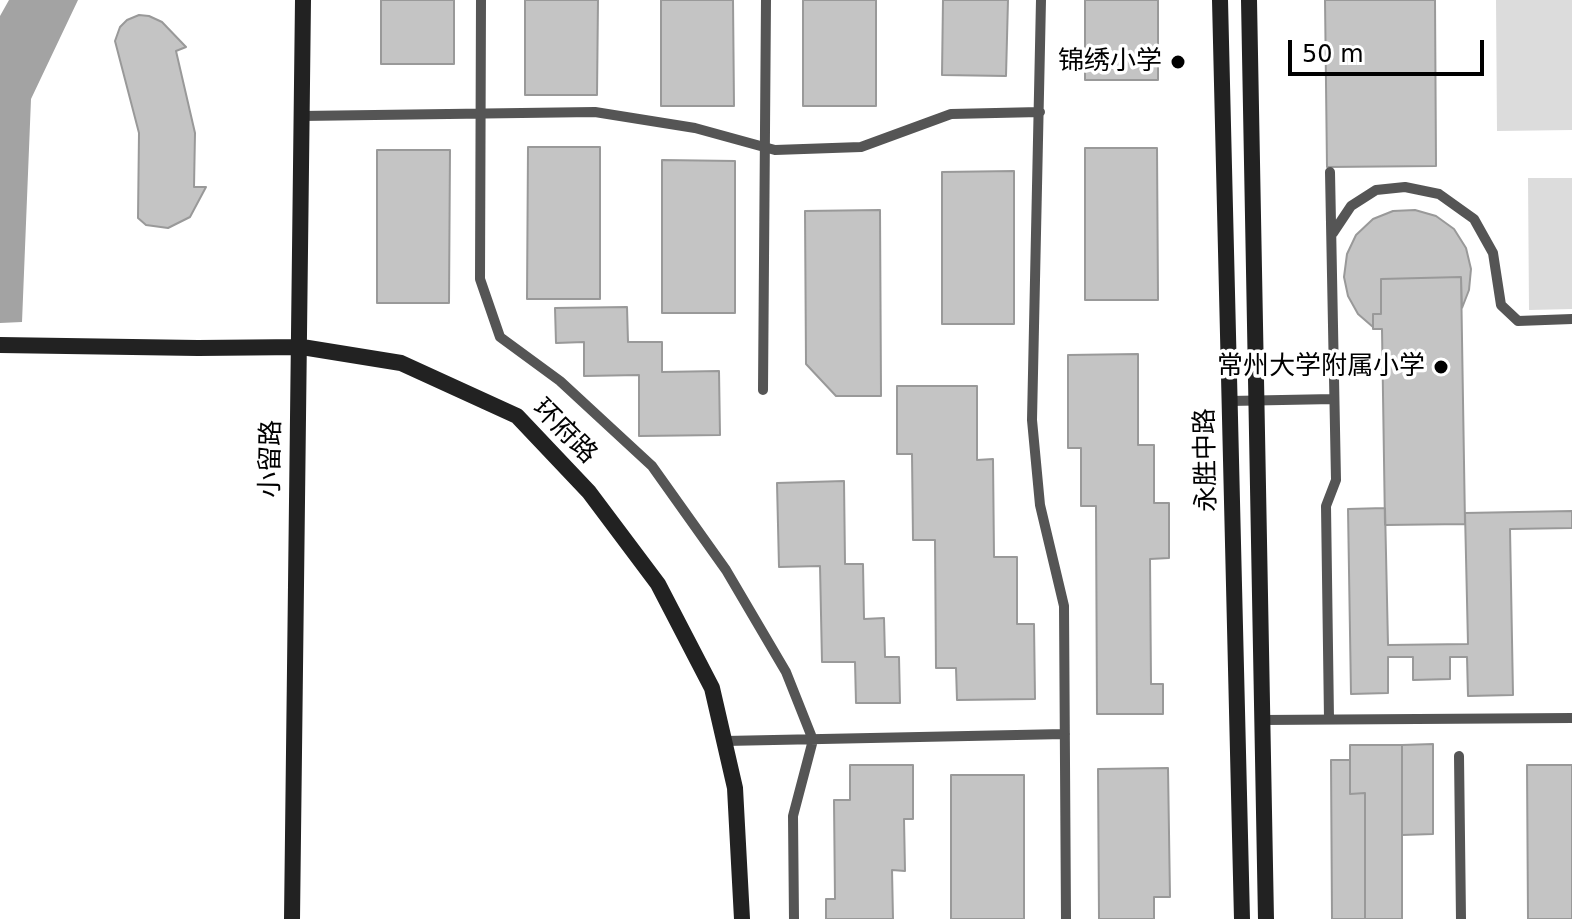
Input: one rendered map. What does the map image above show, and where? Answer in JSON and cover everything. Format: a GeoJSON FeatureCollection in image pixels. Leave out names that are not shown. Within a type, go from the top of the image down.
{"type":"FeatureCollection","features":[{"type":"Feature","properties":{"kind":"street","name":"小留路"},"geometry":{"type":"LineString","coordinates":[[292,919],[303,0]]}},
{"type":"Feature","properties":{"kind":"street","name":"永胜中路"},"geometry":{"type":"LineString","coordinates":[[1220,0],[1242,919]]}},
{"type":"Feature","properties":{"kind":"street","name":"永胜中路"},"geometry":{"type":"LineString","coordinates":[[1249,0],[1266,919]]}},
{"type":"Feature","properties":{"kind":"street","name":"环府路"},"geometry":{"type":"LineString","coordinates":[[5,345],[297,347],[401,363],[517,416],[589,492],[658,584],[712,688],[735,788],[742,919]]}},
{"type":"Feature","properties":{"kind":"lane"},"geometry":{"type":"LineString","coordinates":[[481,0],[480,279],[500,337],[560,381],[652,466],[726,570],[786,672],[813,740],[793,816],[794,919]]}},
{"type":"Feature","properties":{"kind":"lane"},"geometry":{"type":"LineString","coordinates":[[763,390],[766,0]]}},
{"type":"Feature","properties":{"kind":"lane"},"geometry":{"type":"LineString","coordinates":[[1041,0],[1032,420],[1040,505],[1064,606],[1066,919]]}},
{"type":"Feature","properties":{"kind":"lane"},"geometry":{"type":"LineString","coordinates":[[301,116],[595,112],[695,128],[775,150],[861,147],[951,114],[1040,112]]}},
{"type":"Feature","properties":{"kind":"lane"},"geometry":{"type":"LineString","coordinates":[[1329,719],[1326,506],[1336,480],[1330,172]]}},
{"type":"Feature","properties":{"kind":"lane"},"geometry":{"type":"LineString","coordinates":[[1331,246],[1333,229],[1351,206],[1376,190],[1405,187],[1439,194],[1474,219],[1493,253],[1501,305],[1518,321],[1572,319]]}},
{"type":"Feature","properties":{"kind":"lane"},"geometry":{"type":"LineString","coordinates":[[1230,401],[1334,399]]}},
{"type":"Feature","properties":{"kind":"lane"},"geometry":{"type":"LineString","coordinates":[[1262,720],[1572,718]]}},
{"type":"Feature","properties":{"kind":"lane"},"geometry":{"type":"LineString","coordinates":[[725,741],[1065,734]]}},
{"type":"Feature","properties":{"kind":"lane"},"geometry":{"type":"LineString","coordinates":[[1459,756],[1461,919]]}},
{"type":"Feature","properties":{"kind":"shaded area"},"geometry":{"type":"Polygon","coordinates":[[[9,0],[78,0],[31,99],[22,322],[0,323],[0,16],[9,0]]]}},
{"type":"Feature","properties":{"kind":"shaded area"},"geometry":{"type":"Polygon","coordinates":[[[1496,0],[1572,0],[1572,130],[1497,131],[1496,0]]]}},
{"type":"Feature","properties":{"kind":"shaded area"},"geometry":{"type":"Polygon","coordinates":[[[1528,178],[1572,178],[1572,309],[1529,310],[1528,178]]]}},
{"type":"Feature","properties":{"kind":"building"},"geometry":{"type":"Polygon","coordinates":[[[381,0],[454,0],[454,64],[381,64],[381,0]]]}},
{"type":"Feature","properties":{"kind":"building"},"geometry":{"type":"Polygon","coordinates":[[[525,0],[598,0],[597,95],[525,95],[525,0]]]}},
{"type":"Feature","properties":{"kind":"building"},"geometry":{"type":"Polygon","coordinates":[[[661,0],[733,0],[734,106],[661,106],[661,0]]]}},
{"type":"Feature","properties":{"kind":"building"},"geometry":{"type":"Polygon","coordinates":[[[803,0],[876,0],[876,106],[803,106],[803,0]]]}},
{"type":"Feature","properties":{"kind":"building"},"geometry":{"type":"Polygon","coordinates":[[[943,0],[1008,0],[1006,76],[942,75],[943,0]]]}},
{"type":"Feature","properties":{"kind":"building"},"geometry":{"type":"Polygon","coordinates":[[[1085,0],[1158,0],[1158,80],[1085,80],[1085,0]]]}},
{"type":"Feature","properties":{"kind":"building"},"geometry":{"type":"Polygon","coordinates":[[[1325,0],[1435,0],[1436,166],[1327,167],[1325,0]]]}},
{"type":"Feature","properties":{"kind":"building"},"geometry":{"type":"Polygon","coordinates":[[[139,15],[162,22],[186,47],[176,51],[195,133],[194,187],[206,187],[190,217],[168,228],[146,225],[138,218],[139,133],[115,41],[120,27],[139,15]]]}},
{"type":"Feature","properties":{"kind":"building"},"geometry":{"type":"Polygon","coordinates":[[[528,147],[600,147],[600,299],[527,299],[528,147]]]}},
{"type":"Feature","properties":{"kind":"building"},"geometry":{"type":"Polygon","coordinates":[[[1085,148],[1157,148],[1158,300],[1085,300],[1085,148]]]}},
{"type":"Feature","properties":{"kind":"building"},"geometry":{"type":"Polygon","coordinates":[[[377,150],[450,150],[449,303],[377,303],[377,150]]]}},
{"type":"Feature","properties":{"kind":"building"},"geometry":{"type":"Polygon","coordinates":[[[662,160],[735,161],[735,313],[662,313],[662,160]]]}},
{"type":"Feature","properties":{"kind":"building"},"geometry":{"type":"Polygon","coordinates":[[[1014,171],[1014,324],[942,324],[942,172],[1014,171]]]}},
{"type":"Feature","properties":{"kind":"building"},"geometry":{"type":"Polygon","coordinates":[[[880,210],[881,396],[836,396],[806,364],[805,211],[880,210]]]}},
{"type":"Feature","properties":{"kind":"building"},"geometry":{"type":"Polygon","coordinates":[[[1415,210],[1436,216],[1454,229],[1466,248],[1471,269],[1469,290],[1462,308],[1461,277],[1381,279],[1381,314],[1373,314],[1373,327],[1358,314],[1348,296],[1344,277],[1347,254],[1356,235],[1373,219],[1393,211],[1415,210]]]}},
{"type":"Feature","properties":{"kind":"building"},"geometry":{"type":"Polygon","coordinates":[[[1461,277],[1465,524],[1385,525],[1382,329],[1373,329],[1373,314],[1381,314],[1381,279],[1461,277]]]}},
{"type":"Feature","properties":{"kind":"building"},"geometry":{"type":"Polygon","coordinates":[[[627,307],[628,342],[662,342],[662,372],[719,371],[720,435],[639,436],[639,375],[584,376],[584,342],[556,343],[555,308],[627,307]]]}},
{"type":"Feature","properties":{"kind":"building"},"geometry":{"type":"Polygon","coordinates":[[[1138,354],[1138,445],[1154,445],[1154,503],[1169,503],[1169,558],[1150,559],[1151,684],[1163,684],[1163,714],[1097,714],[1096,506],[1081,506],[1081,448],[1068,448],[1068,355],[1138,354]]]}},
{"type":"Feature","properties":{"kind":"building"},"geometry":{"type":"Polygon","coordinates":[[[897,386],[977,386],[977,460],[993,459],[994,557],[1017,557],[1017,624],[1034,624],[1035,699],[957,700],[956,668],[936,668],[935,540],[913,540],[912,454],[897,454],[897,386]]]}},
{"type":"Feature","properties":{"kind":"building"},"geometry":{"type":"Polygon","coordinates":[[[844,481],[845,564],[863,564],[864,619],[884,618],[885,657],[899,657],[900,703],[856,703],[855,662],[822,662],[820,566],[779,567],[777,483],[844,481]]]}},
{"type":"Feature","properties":{"kind":"building"},"geometry":{"type":"Polygon","coordinates":[[[1385,508],[1388,645],[1468,644],[1465,513],[1572,511],[1572,528],[1510,529],[1513,695],[1468,696],[1467,657],[1450,657],[1450,679],[1413,680],[1413,657],[1388,657],[1388,693],[1351,694],[1348,509],[1385,508]]]}},
{"type":"Feature","properties":{"kind":"building"},"geometry":{"type":"Polygon","coordinates":[[[1433,744],[1433,834],[1402,835],[1402,745],[1433,744]]]}},
{"type":"Feature","properties":{"kind":"building"},"geometry":{"type":"Polygon","coordinates":[[[1350,745],[1402,745],[1402,919],[1365,919],[1365,793],[1350,794],[1350,745]]]}},
{"type":"Feature","properties":{"kind":"building"},"geometry":{"type":"Polygon","coordinates":[[[1331,760],[1350,760],[1350,794],[1365,793],[1365,919],[1332,919],[1331,760]]]}},
{"type":"Feature","properties":{"kind":"building"},"geometry":{"type":"Polygon","coordinates":[[[850,765],[913,765],[913,819],[904,819],[905,871],[892,870],[893,919],[826,919],[826,899],[835,899],[834,800],[850,800],[850,765]]]}},
{"type":"Feature","properties":{"kind":"building"},"geometry":{"type":"Polygon","coordinates":[[[1527,765],[1572,765],[1572,919],[1528,919],[1527,765]]]}},
{"type":"Feature","properties":{"kind":"building"},"geometry":{"type":"Polygon","coordinates":[[[1168,768],[1170,897],[1154,897],[1154,919],[1099,919],[1098,769],[1168,768]]]}},
{"type":"Feature","properties":{"kind":"building"},"geometry":{"type":"Polygon","coordinates":[[[951,775],[1024,775],[1024,919],[951,919],[951,775]]]}},
{"type":"Feature","properties":{"kind":"place","name":"锦绣小学"},"geometry":{"type":"Point","coordinates":[1178,62]}},
{"type":"Feature","properties":{"kind":"place","name":"常州大学附属小学"},"geometry":{"type":"Point","coordinates":[1441,367]}}]}
